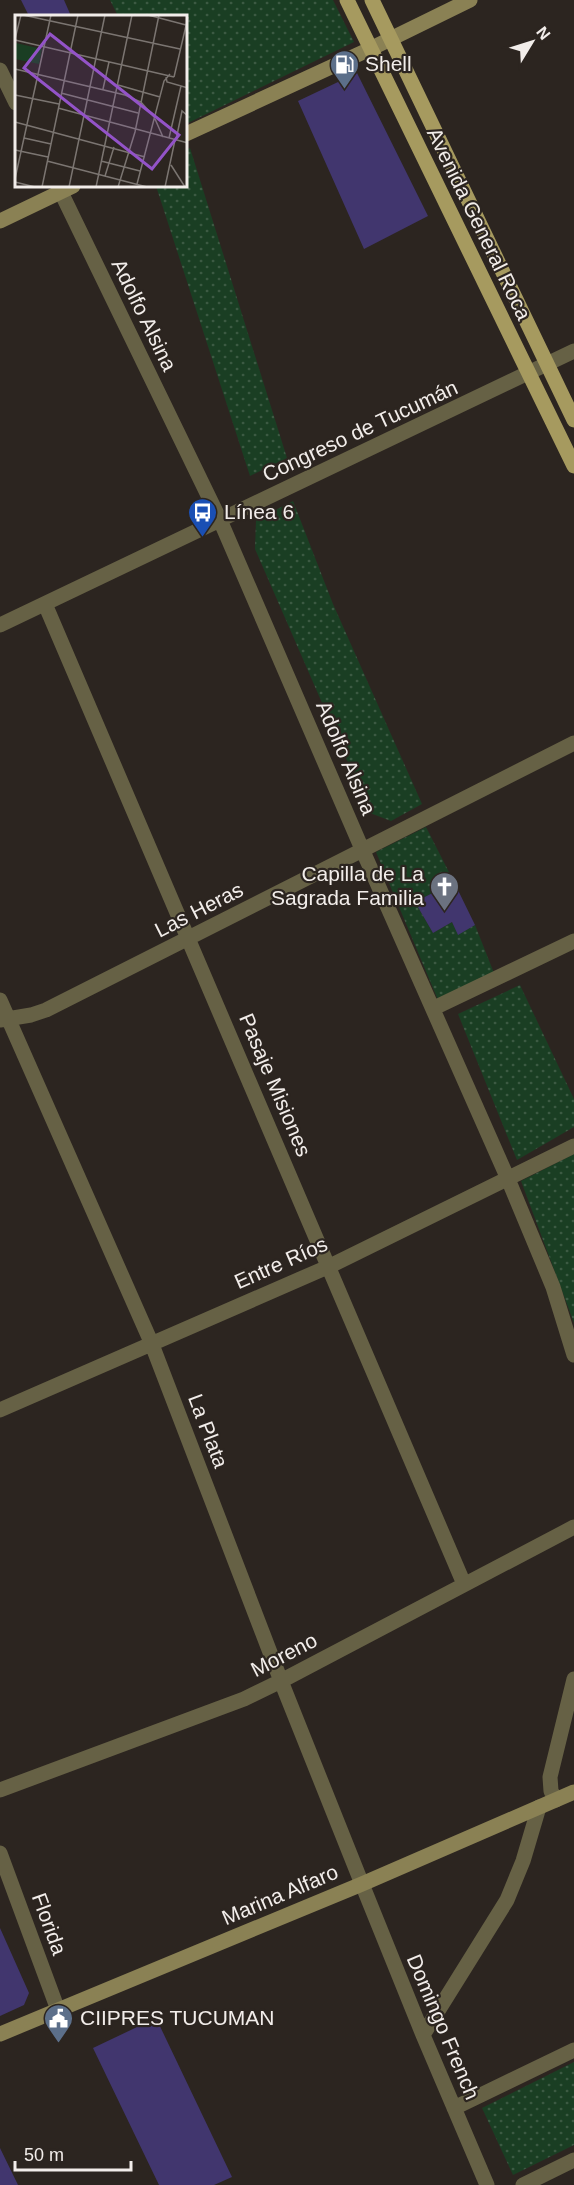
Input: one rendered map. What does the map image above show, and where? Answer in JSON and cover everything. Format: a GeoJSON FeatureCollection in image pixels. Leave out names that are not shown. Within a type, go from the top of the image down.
{"type":"FeatureCollection","features":[{"type":"Feature","properties":{"kind":"main road","name":"Avenida General Roca"},"geometry":{"type":"LineString","coordinates":[[347,0],[574,465]]}},
{"type":"Feature","properties":{"kind":"main road","name":"Avenida General Roca"},"geometry":{"type":"LineString","coordinates":[[372,0],[574,420]]}},
{"type":"Feature","properties":{"kind":"main road"},"geometry":{"type":"LineString","coordinates":[[188,133],[470,0]]}},
{"type":"Feature","properties":{"kind":"main road"},"geometry":{"type":"LineString","coordinates":[[0,221],[64,188]]}},
{"type":"Feature","properties":{"kind":"main road","name":"Marina Alfaro"},"geometry":{"type":"LineString","coordinates":[[0,2034],[362,1884],[574,1792]]}},
{"type":"Feature","properties":{"kind":"street"},"geometry":{"type":"LineString","coordinates":[[0,70],[15,101]]}},
{"type":"Feature","properties":{"kind":"street","name":"Adolfo Alsina"},"geometry":{"type":"LineString","coordinates":[[64,188],[220,520],[362,849],[434,1008],[553,1287],[574,1355]]}},
{"type":"Feature","properties":{"kind":"street","name":"Congreso de Tucumán"},"geometry":{"type":"LineString","coordinates":[[0,625],[574,351]]}},
{"type":"Feature","properties":{"kind":"street","name":"Pasaje Misiones"},"geometry":{"type":"LineString","coordinates":[[45,604],[330,1266],[464,1584]]}},
{"type":"Feature","properties":{"kind":"street","name":"Las Heras"},"geometry":{"type":"LineString","coordinates":[[4,1019],[46,1010],[574,743]]}},
{"type":"Feature","properties":{"kind":"street"},"geometry":{"type":"LineString","coordinates":[[434,1008],[574,940]]}},
{"type":"Feature","properties":{"kind":"street","name":"La Plata"},"geometry":{"type":"LineString","coordinates":[[0,1000],[4,1019],[152,1342],[281,1682],[362,1884]]}},
{"type":"Feature","properties":{"kind":"street","name":"Entre Ríos"},"geometry":{"type":"LineString","coordinates":[[0,1410],[330,1266],[574,1146]]}},
{"type":"Feature","properties":{"kind":"street","name":"Moreno"},"geometry":{"type":"LineString","coordinates":[[0,1790],[244,1699],[281,1682],[574,1527]]}},
{"type":"Feature","properties":{"kind":"street"},"geometry":{"type":"LineString","coordinates":[[556,1800],[551,1791],[550,1778],[574,1679]]}},
{"type":"Feature","properties":{"kind":"street"},"geometry":{"type":"LineString","coordinates":[[423,2035],[507,1900],[523,1862],[539,1807]]}},
{"type":"Feature","properties":{"kind":"street","name":"Florida"},"geometry":{"type":"LineString","coordinates":[[0,1853],[58,2010]]}},
{"type":"Feature","properties":{"kind":"street","name":"Domingo French"},"geometry":{"type":"LineString","coordinates":[[362,1884],[487,2185]]}},
{"type":"Feature","properties":{"kind":"street"},"geometry":{"type":"LineString","coordinates":[[454,2108],[574,2050]]}},
{"type":"Feature","properties":{"kind":"street"},"geometry":{"type":"LineString","coordinates":[[523,2185],[574,2160]]}},
{"type":"Feature","properties":{"kind":"green space"},"geometry":{"type":"Polygon","coordinates":[[[110,0],[333,0],[354,42],[188,123],[188,15],[118,15],[110,0]]]}},
{"type":"Feature","properties":{"kind":"green space"},"geometry":{"type":"Polygon","coordinates":[[[190,148],[287,458],[250,476],[157,188],[188,188],[188,149],[190,148]]]}},
{"type":"Feature","properties":{"kind":"green space"},"geometry":{"type":"Polygon","coordinates":[[[293,501],[333,604],[422,804],[391,821],[370,813],[255,549],[256,520],[293,501]]]}},
{"type":"Feature","properties":{"kind":"green space"},"geometry":{"type":"Polygon","coordinates":[[[426,827],[454,882],[415,902],[433,933],[452,922],[458,934],[475,925],[494,973],[438,1000],[376,852],[426,827]]]}},
{"type":"Feature","properties":{"kind":"green space"},"geometry":{"type":"Polygon","coordinates":[[[520,985],[574,1099],[574,1127],[517,1160],[458,1014],[520,985]]]}},
{"type":"Feature","properties":{"kind":"green space"},"geometry":{"type":"Polygon","coordinates":[[[574,1154],[574,1323],[521,1181],[574,1154]]]}},
{"type":"Feature","properties":{"kind":"green space"},"geometry":{"type":"Polygon","coordinates":[[[574,2062],[574,2145],[513,2175],[482,2108],[574,2062]]]}},
{"type":"Feature","properties":{"kind":"building"},"geometry":{"type":"Polygon","coordinates":[[[21,0],[64,0],[71,15],[28,15],[21,0]]]}},
{"type":"Feature","properties":{"kind":"building"},"geometry":{"type":"Polygon","coordinates":[[[357,73],[428,216],[364,249],[298,101],[357,73]]]}},
{"type":"Feature","properties":{"kind":"building","name":"Capilla de La Sagrada Familia"},"geometry":{"type":"Polygon","coordinates":[[[454,882],[475,925],[458,935],[452,922],[433,933],[415,902],[454,882]]]}},
{"type":"Feature","properties":{"kind":"building"},"geometry":{"type":"Polygon","coordinates":[[[0,1928],[29,1993],[24,2005],[0,2016],[0,1928]]]}},
{"type":"Feature","properties":{"kind":"building"},"geometry":{"type":"Polygon","coordinates":[[[156,2018],[232,2177],[214,2185],[159,2185],[93,2048],[156,2018]]]}},
{"type":"Feature","properties":{"kind":"building"},"geometry":{"type":"Polygon","coordinates":[[[0,2148],[18,2185],[0,2185],[0,2148]]]}},
{"type":"Feature","properties":{"kind":"place","name":"Shell"},"geometry":{"type":"Point","coordinates":[344,90]}},
{"type":"Feature","properties":{"kind":"place","name":"Línea 6"},"geometry":{"type":"Point","coordinates":[203,538]}},
{"type":"Feature","properties":{"kind":"place","name":"Capilla de La Sagrada Familia"},"geometry":{"type":"Point","coordinates":[445,912]}},
{"type":"Feature","properties":{"kind":"place","name":"CIIPRES TUCUMAN"},"geometry":{"type":"Point","coordinates":[59,2044]}}]}
